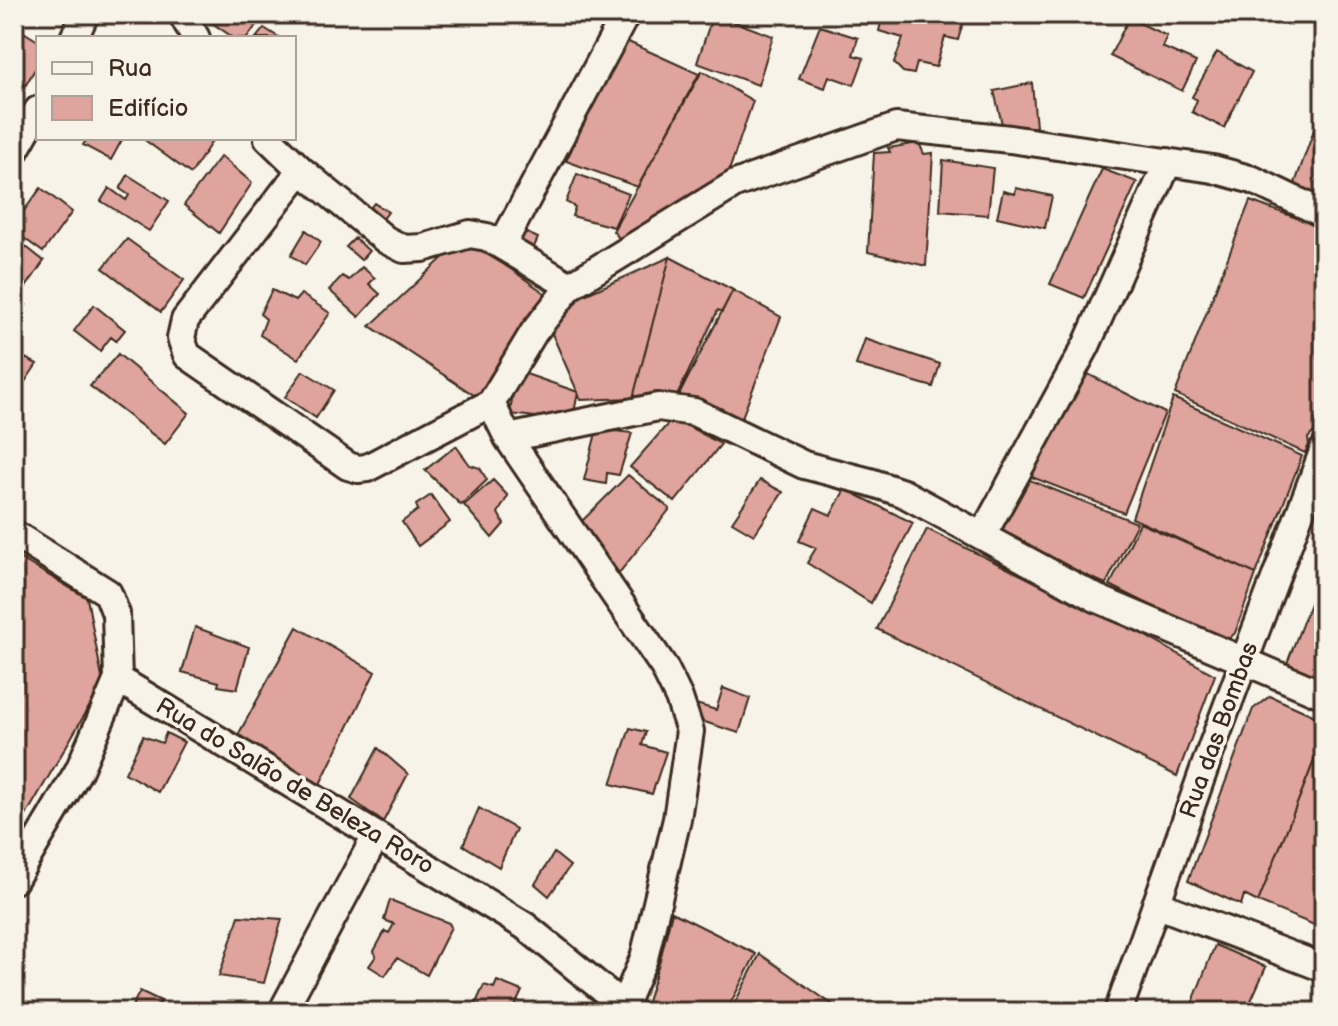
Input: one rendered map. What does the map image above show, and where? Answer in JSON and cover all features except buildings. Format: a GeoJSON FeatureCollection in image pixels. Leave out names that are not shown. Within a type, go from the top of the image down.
{"type":"FeatureCollection","features":[{"type":"Feature","properties":{"kind":"street"},"geometry":{"type":"LineString","coordinates":[[75,36],[85,14]]}},
{"type":"Feature","properties":{"kind":"street"},"geometry":{"type":"LineString","coordinates":[[182,14],[195,36]]}},
{"type":"Feature","properties":{"kind":"street"},"geometry":{"type":"LineString","coordinates":[[502,245],[626,14]]}},
{"type":"Feature","properties":{"kind":"street"},"geometry":{"type":"LineString","coordinates":[[14,152],[36,114]]}},
{"type":"Feature","properties":{"kind":"street"},"geometry":{"type":"LineString","coordinates":[[301,170],[185,320],[181,338],[187,355],[348,466],[358,469],[367,468],[491,403],[534,332],[570,286],[735,184],[896,127],[964,133],[1213,169],[1253,180],[1324,214]]}},
{"type":"Feature","properties":{"kind":"street"},"geometry":{"type":"LineString","coordinates":[[270,140],[301,170],[386,240],[404,249],[423,248],[470,234],[487,237],[570,286]]}},
{"type":"Feature","properties":{"kind":"street"},"geometry":{"type":"LineString","coordinates":[[982,536],[1086,346],[1168,162]]}},
{"type":"Feature","properties":{"kind":"street"},"geometry":{"type":"LineString","coordinates":[[491,403],[508,438],[664,667],[690,731],[677,819],[644,958],[626,1010]]}},
{"type":"Feature","properties":{"kind":"street"},"geometry":{"type":"LineString","coordinates":[[508,438],[658,407],[694,412],[804,465],[903,493],[1096,598],[1324,695]]}},
{"type":"Feature","properties":{"kind":"street","name":"Rua das Bombas"},"geometry":{"type":"LineString","coordinates":[[1118,1012],[1324,449]]}},
{"type":"Feature","properties":{"kind":"street"},"geometry":{"type":"LineString","coordinates":[[14,534],[108,593],[116,614],[118,679],[79,770],[14,880]]}},
{"type":"Feature","properties":{"kind":"street","name":"Rua do Salão de Beleza Roro"},"geometry":{"type":"LineString","coordinates":[[118,679],[375,838],[469,890],[525,926],[626,1010]]}},
{"type":"Feature","properties":{"kind":"street"},"geometry":{"type":"LineString","coordinates":[[282,1012],[375,838]]}},
{"type":"Feature","properties":{"kind":"street"},"geometry":{"type":"LineString","coordinates":[[1156,904],[1324,968]]}}]}
